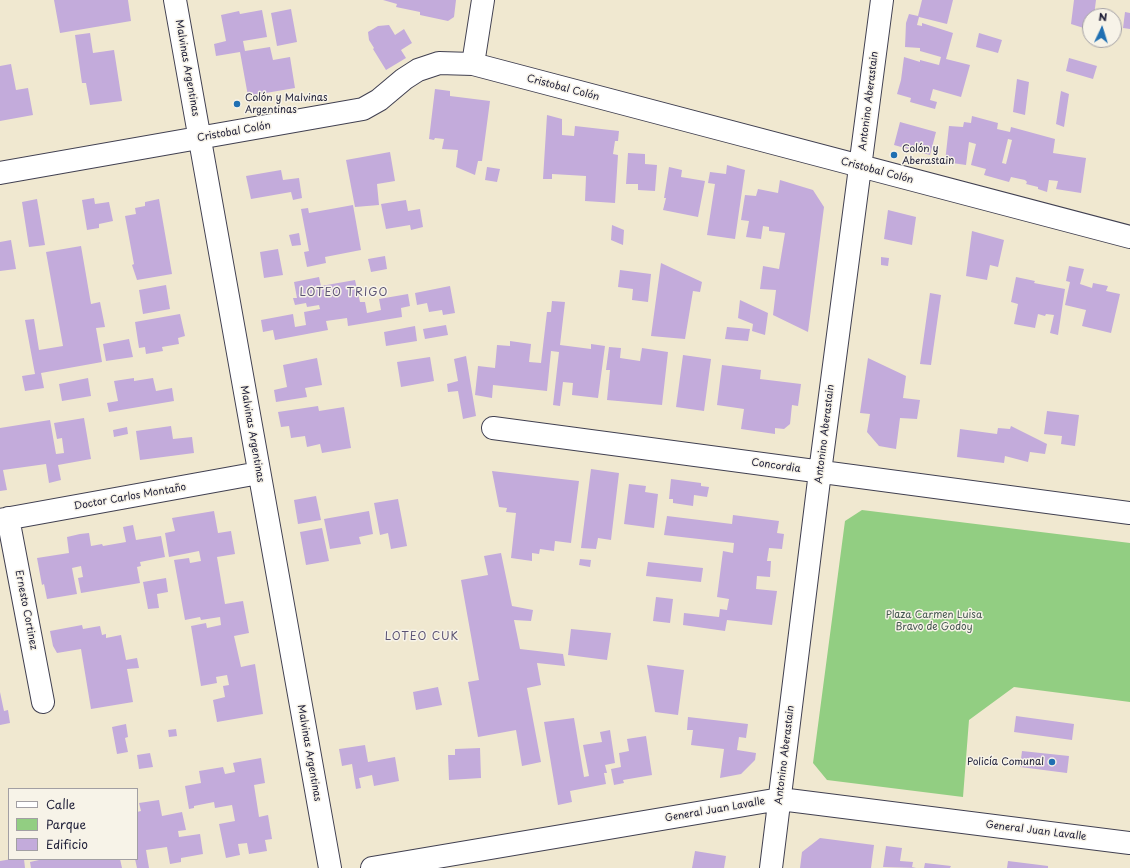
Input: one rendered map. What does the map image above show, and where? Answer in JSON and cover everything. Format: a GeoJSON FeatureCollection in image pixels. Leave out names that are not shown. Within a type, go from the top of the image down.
{"type":"FeatureCollection","features":[{"type":"Feature","properties":{"kind":"street","name":"Malvinas Argentinas"},"geometry":{"type":"LineString","coordinates":[[175,0],[330,868]]}},
{"type":"Feature","properties":{"kind":"street"},"geometry":{"type":"LineString","coordinates":[[473,64],[483,0]]}},
{"type":"Feature","properties":{"kind":"street","name":"Antonino Aberastain"},"geometry":{"type":"LineString","coordinates":[[771,868],[820,472],[882,0]]}},
{"type":"Feature","properties":{"kind":"street","name":"Cristobal Colón"},"geometry":{"type":"LineString","coordinates":[[0,173],[363,109],[379,100],[404,79],[418,70],[439,64],[473,64],[1130,237]]}},
{"type":"Feature","properties":{"kind":"street","name":"Concordia"},"geometry":{"type":"LineString","coordinates":[[493,428],[1130,513]]}},
{"type":"Feature","properties":{"kind":"street","name":"Doctor Carlos Montaño"},"geometry":{"type":"LineString","coordinates":[[4,519],[260,474]]}},
{"type":"Feature","properties":{"kind":"street","name":"Ernesto Cortinez"},"geometry":{"type":"LineString","coordinates":[[4,519],[43,702]]}},
{"type":"Feature","properties":{"kind":"street","name":"General Juan Lavalle"},"geometry":{"type":"LineString","coordinates":[[372,868],[780,799],[1130,843]]}},
{"type":"Feature","properties":{"kind":"green space","name":"Plaza Carmen Luisa Bravo de Godoy"},"geometry":{"type":"Polygon","coordinates":[[[862,510],[1130,543],[1130,702],[1014,687],[969,720],[963,797],[827,780],[813,763],[845,521],[862,510]]]}},
{"type":"Feature","properties":{"kind":"building"},"geometry":{"type":"Polygon","coordinates":[[[54,0],[128,0],[131,21],[60,33],[54,0]]]}},
{"type":"Feature","properties":{"kind":"building"},"geometry":{"type":"Polygon","coordinates":[[[383,0],[456,0],[454,17],[448,21],[420,15],[420,12],[396,7],[397,4],[383,0]]]}},
{"type":"Feature","properties":{"kind":"building"},"geometry":{"type":"Polygon","coordinates":[[[922,0],[953,0],[947,24],[919,17],[917,25],[922,26],[922,23],[953,33],[946,59],[970,65],[961,97],[933,89],[930,100],[937,102],[935,109],[910,102],[911,98],[897,94],[901,80],[904,57],[920,62],[920,60],[939,65],[941,57],[920,51],[920,48],[905,47],[906,23],[909,14],[918,16],[922,0]]]}},
{"type":"Feature","properties":{"kind":"building"},"geometry":{"type":"Polygon","coordinates":[[[1074,0],[1096,0],[1095,8],[1082,8],[1082,27],[1071,24],[1074,0]]]}},
{"type":"Feature","properties":{"kind":"building"},"geometry":{"type":"Polygon","coordinates":[[[291,9],[297,42],[277,46],[271,13],[291,9]]]}},
{"type":"Feature","properties":{"kind":"building"},"geometry":{"type":"Polygon","coordinates":[[[262,10],[267,37],[243,41],[245,51],[270,47],[273,60],[290,57],[295,88],[248,96],[240,52],[216,56],[214,44],[226,41],[221,15],[239,11],[240,14],[262,10]]]}},
{"type":"Feature","properties":{"kind":"building"},"geometry":{"type":"Polygon","coordinates":[[[1125,12],[1130,13],[1130,29],[1123,28],[1125,12]]]}},
{"type":"Feature","properties":{"kind":"building"},"geometry":{"type":"Polygon","coordinates":[[[389,25],[395,35],[404,29],[412,43],[401,50],[406,58],[386,70],[373,49],[374,48],[369,40],[368,32],[378,26],[389,25]]]}},
{"type":"Feature","properties":{"kind":"building"},"geometry":{"type":"Polygon","coordinates":[[[90,33],[93,53],[114,50],[122,101],[90,105],[86,83],[82,83],[75,35],[90,33]]]}},
{"type":"Feature","properties":{"kind":"building"},"geometry":{"type":"Polygon","coordinates":[[[979,33],[1002,40],[998,53],[976,47],[979,33]]]}},
{"type":"Feature","properties":{"kind":"building"},"geometry":{"type":"Polygon","coordinates":[[[1069,58],[1097,66],[1093,79],[1066,71],[1069,58]]]}},
{"type":"Feature","properties":{"kind":"building"},"geometry":{"type":"Polygon","coordinates":[[[11,64],[16,90],[28,88],[33,115],[0,121],[0,66],[11,64]]]}},
{"type":"Feature","properties":{"kind":"building"},"geometry":{"type":"Polygon","coordinates":[[[1017,79],[1029,82],[1025,115],[1013,112],[1017,79]]]}},
{"type":"Feature","properties":{"kind":"building"},"geometry":{"type":"Polygon","coordinates":[[[435,89],[450,91],[450,96],[490,101],[482,161],[478,161],[475,175],[456,167],[458,150],[442,149],[444,139],[429,139],[435,89]]]}},
{"type":"Feature","properties":{"kind":"building"},"geometry":{"type":"Polygon","coordinates":[[[1061,91],[1069,94],[1064,127],[1056,124],[1061,91]]]}},
{"type":"Feature","properties":{"kind":"building"},"geometry":{"type":"Polygon","coordinates":[[[547,115],[562,119],[562,135],[574,136],[575,126],[619,131],[618,141],[615,141],[613,154],[618,155],[615,203],[585,201],[586,176],[552,174],[552,179],[543,179],[547,115]]]}},
{"type":"Feature","properties":{"kind":"building"},"geometry":{"type":"Polygon","coordinates":[[[972,116],[998,123],[997,129],[1010,132],[1011,127],[1055,139],[1053,153],[1086,158],[1081,193],[1056,189],[1058,181],[1049,180],[1047,192],[1038,189],[1038,187],[1026,184],[1027,182],[1025,180],[1011,177],[1009,182],[984,175],[986,169],[971,165],[976,144],[969,142],[966,165],[945,162],[949,126],[963,127],[964,122],[971,123],[972,116]],[[1008,139],[1002,163],[1006,164],[1012,140],[1008,139]]]}},
{"type":"Feature","properties":{"kind":"building"},"geometry":{"type":"Polygon","coordinates":[[[900,122],[936,132],[930,155],[894,145],[900,122]]]}},
{"type":"Feature","properties":{"kind":"building"},"geometry":{"type":"Polygon","coordinates":[[[390,152],[395,181],[377,184],[379,205],[355,207],[346,160],[390,152]]]}},
{"type":"Feature","properties":{"kind":"building"},"geometry":{"type":"Polygon","coordinates":[[[628,153],[645,154],[645,164],[657,165],[655,191],[638,190],[638,184],[626,184],[628,153]]]}},
{"type":"Feature","properties":{"kind":"building"},"geometry":{"type":"Polygon","coordinates":[[[727,165],[745,170],[735,239],[707,235],[715,184],[708,183],[710,172],[726,174],[727,165]]]}},
{"type":"Feature","properties":{"kind":"building"},"geometry":{"type":"Polygon","coordinates":[[[487,167],[500,169],[497,182],[485,180],[487,167]]]}},
{"type":"Feature","properties":{"kind":"building"},"geometry":{"type":"Polygon","coordinates":[[[669,167],[682,170],[681,177],[705,181],[698,217],[663,210],[666,198],[664,198],[669,167]]]}},
{"type":"Feature","properties":{"kind":"building"},"geometry":{"type":"Polygon","coordinates":[[[281,170],[283,180],[299,178],[302,198],[293,200],[291,192],[251,199],[246,176],[281,170]]]}},
{"type":"Feature","properties":{"kind":"building"},"geometry":{"type":"Polygon","coordinates":[[[780,180],[813,190],[824,207],[808,332],[773,315],[776,290],[760,289],[763,266],[779,269],[785,233],[769,231],[769,227],[763,226],[761,239],[746,237],[749,221],[741,220],[745,195],[756,196],[758,189],[778,193],[780,180]]]}},
{"type":"Feature","properties":{"kind":"building"},"geometry":{"type":"Polygon","coordinates":[[[94,198],[95,204],[109,202],[113,221],[99,224],[99,228],[87,230],[82,200],[94,198]]]}},
{"type":"Feature","properties":{"kind":"building"},"geometry":{"type":"Polygon","coordinates":[[[37,199],[45,245],[29,247],[22,202],[37,199]]]}},
{"type":"Feature","properties":{"kind":"building"},"geometry":{"type":"Polygon","coordinates":[[[159,199],[172,274],[137,280],[132,265],[134,264],[125,216],[136,214],[135,208],[145,206],[145,202],[159,199]]]}},
{"type":"Feature","properties":{"kind":"building"},"geometry":{"type":"Polygon","coordinates":[[[406,200],[408,211],[420,209],[423,227],[411,230],[410,225],[386,229],[381,204],[406,200]]]}},
{"type":"Feature","properties":{"kind":"building"},"geometry":{"type":"Polygon","coordinates":[[[353,205],[361,250],[325,257],[326,263],[307,267],[304,252],[309,251],[301,209],[308,208],[309,213],[353,205]]]}},
{"type":"Feature","properties":{"kind":"building"},"geometry":{"type":"Polygon","coordinates":[[[888,210],[916,217],[912,245],[884,239],[888,210]]]}},
{"type":"Feature","properties":{"kind":"building"},"geometry":{"type":"Polygon","coordinates":[[[612,225],[624,230],[623,245],[611,240],[612,225]]]}},
{"type":"Feature","properties":{"kind":"building"},"geometry":{"type":"Polygon","coordinates":[[[972,231],[1004,240],[998,267],[990,265],[987,280],[966,276],[972,231]]]}},
{"type":"Feature","properties":{"kind":"building"},"geometry":{"type":"Polygon","coordinates":[[[299,233],[301,245],[292,246],[289,235],[299,233]]]}},
{"type":"Feature","properties":{"kind":"building"},"geometry":{"type":"Polygon","coordinates":[[[11,240],[16,269],[0,271],[0,242],[11,240]]]}},
{"type":"Feature","properties":{"kind":"building"},"geometry":{"type":"Polygon","coordinates":[[[81,246],[91,304],[100,302],[105,327],[96,328],[102,362],[41,373],[44,388],[25,391],[22,376],[35,374],[25,320],[34,319],[39,350],[63,346],[46,252],[81,246]]]}},
{"type":"Feature","properties":{"kind":"building"},"geometry":{"type":"Polygon","coordinates":[[[278,249],[283,275],[264,278],[260,252],[278,249]]]}},
{"type":"Feature","properties":{"kind":"building"},"geometry":{"type":"Polygon","coordinates":[[[385,256],[387,269],[371,272],[368,259],[385,256]]]}},
{"type":"Feature","properties":{"kind":"building"},"geometry":{"type":"Polygon","coordinates":[[[881,257],[889,258],[888,266],[881,265],[881,257]]]}},
{"type":"Feature","properties":{"kind":"building"},"geometry":{"type":"Polygon","coordinates":[[[661,263],[702,282],[700,292],[693,291],[685,339],[651,336],[661,263]]]}},
{"type":"Feature","properties":{"kind":"building"},"geometry":{"type":"Polygon","coordinates":[[[1069,266],[1084,269],[1080,284],[1092,288],[1093,283],[1108,286],[1106,291],[1120,294],[1111,333],[1082,326],[1086,310],[1065,305],[1070,282],[1066,281],[1069,266]]]}},
{"type":"Feature","properties":{"kind":"building"},"geometry":{"type":"Polygon","coordinates":[[[620,270],[651,274],[648,302],[632,300],[633,289],[618,287],[620,270]]]}},
{"type":"Feature","properties":{"kind":"building"},"geometry":{"type":"Polygon","coordinates":[[[319,277],[321,286],[355,280],[360,302],[365,302],[367,313],[381,310],[379,299],[408,294],[410,306],[401,308],[402,317],[348,326],[347,318],[326,321],[328,330],[275,340],[273,330],[263,332],[261,320],[293,314],[295,327],[306,325],[304,312],[320,309],[319,305],[307,307],[306,303],[295,305],[293,298],[297,298],[294,282],[319,277]]]}},
{"type":"Feature","properties":{"kind":"building"},"geometry":{"type":"Polygon","coordinates":[[[1016,277],[1035,281],[1034,283],[1065,289],[1058,335],[1050,333],[1054,315],[1046,314],[1045,316],[1038,314],[1035,328],[1014,324],[1018,304],[1011,302],[1016,277]]]}},
{"type":"Feature","properties":{"kind":"building"},"geometry":{"type":"Polygon","coordinates":[[[166,285],[170,309],[143,314],[139,290],[166,285]]]}},
{"type":"Feature","properties":{"kind":"building"},"geometry":{"type":"Polygon","coordinates":[[[450,286],[455,313],[443,315],[442,310],[429,312],[427,303],[417,305],[415,293],[450,286]]]}},
{"type":"Feature","properties":{"kind":"building"},"geometry":{"type":"Polygon","coordinates":[[[930,293],[941,295],[931,365],[920,364],[930,293]]]}},
{"type":"Feature","properties":{"kind":"building"},"geometry":{"type":"Polygon","coordinates":[[[740,300],[768,313],[765,335],[752,331],[753,324],[738,318],[740,300]]]}},
{"type":"Feature","properties":{"kind":"building"},"geometry":{"type":"Polygon","coordinates":[[[552,301],[565,302],[560,345],[591,349],[591,344],[605,346],[598,398],[572,395],[573,383],[563,382],[560,406],[553,405],[559,352],[551,351],[547,391],[493,385],[492,398],[475,395],[478,366],[495,368],[497,345],[510,346],[510,341],[531,344],[529,362],[541,363],[547,312],[551,312],[552,301]]]}},
{"type":"Feature","properties":{"kind":"building"},"geometry":{"type":"Polygon","coordinates":[[[180,314],[185,336],[178,338],[179,344],[162,347],[163,351],[146,354],[145,347],[139,348],[135,322],[180,314]]]}},
{"type":"Feature","properties":{"kind":"building"},"geometry":{"type":"Polygon","coordinates":[[[446,325],[448,335],[425,339],[423,329],[446,325]]]}},
{"type":"Feature","properties":{"kind":"building"},"geometry":{"type":"Polygon","coordinates":[[[415,326],[417,341],[386,346],[384,332],[415,326]]]}},
{"type":"Feature","properties":{"kind":"building"},"geometry":{"type":"Polygon","coordinates":[[[727,327],[750,329],[748,341],[725,339],[727,327]]]}},
{"type":"Feature","properties":{"kind":"building"},"geometry":{"type":"Polygon","coordinates":[[[129,339],[133,357],[106,361],[103,344],[129,339]]]}},
{"type":"Feature","properties":{"kind":"building"},"geometry":{"type":"Polygon","coordinates":[[[609,347],[621,348],[620,358],[640,361],[642,348],[668,352],[662,405],[607,400],[610,370],[606,370],[609,347]]]}},
{"type":"Feature","properties":{"kind":"building"},"geometry":{"type":"Polygon","coordinates":[[[683,355],[711,359],[704,411],[676,407],[683,355]]]}},
{"type":"Feature","properties":{"kind":"building"},"geometry":{"type":"Polygon","coordinates":[[[466,356],[476,416],[463,419],[458,391],[448,392],[447,384],[458,381],[454,359],[466,356]]]}},
{"type":"Feature","properties":{"kind":"building"},"geometry":{"type":"Polygon","coordinates":[[[430,357],[434,381],[401,387],[397,362],[430,357]]]}},
{"type":"Feature","properties":{"kind":"building"},"geometry":{"type":"Polygon","coordinates":[[[317,358],[322,385],[305,388],[307,397],[276,402],[274,390],[287,387],[283,365],[317,358]]]}},
{"type":"Feature","properties":{"kind":"building"},"geometry":{"type":"Polygon","coordinates":[[[868,358],[906,376],[903,398],[920,400],[917,419],[900,418],[896,449],[879,446],[867,432],[870,414],[860,413],[868,358]]]}},
{"type":"Feature","properties":{"kind":"building"},"geometry":{"type":"Polygon","coordinates":[[[722,365],[761,370],[760,379],[801,384],[798,406],[792,405],[790,424],[784,429],[775,428],[775,434],[741,429],[744,409],[717,405],[722,365]]]}},
{"type":"Feature","properties":{"kind":"building"},"geometry":{"type":"Polygon","coordinates":[[[88,378],[91,396],[62,401],[59,384],[88,378]]]}},
{"type":"Feature","properties":{"kind":"building"},"geometry":{"type":"Polygon","coordinates":[[[134,378],[134,381],[153,378],[156,391],[172,388],[174,401],[109,412],[107,403],[118,401],[114,381],[134,378]]]}},
{"type":"Feature","properties":{"kind":"building"},"geometry":{"type":"Polygon","coordinates":[[[318,406],[319,411],[344,407],[351,448],[322,453],[320,444],[307,447],[305,436],[291,438],[289,426],[281,427],[278,412],[318,406]]]}},
{"type":"Feature","properties":{"kind":"building"},"geometry":{"type":"Polygon","coordinates":[[[1047,411],[1079,415],[1075,446],[1061,444],[1062,436],[1044,434],[1047,411]]]}},
{"type":"Feature","properties":{"kind":"building"},"geometry":{"type":"Polygon","coordinates":[[[84,418],[91,459],[58,465],[61,480],[49,483],[46,464],[3,470],[7,490],[0,491],[0,428],[50,420],[56,454],[64,453],[62,438],[57,439],[54,423],[84,418]]]}},
{"type":"Feature","properties":{"kind":"building"},"geometry":{"type":"Polygon","coordinates":[[[171,426],[173,439],[192,437],[194,453],[140,460],[136,431],[171,426]]]}},
{"type":"Feature","properties":{"kind":"building"},"geometry":{"type":"Polygon","coordinates":[[[1011,426],[1047,444],[1045,454],[1030,452],[1028,462],[1005,456],[1004,463],[957,457],[960,429],[997,434],[998,428],[1010,429],[1011,426]]]}},
{"type":"Feature","properties":{"kind":"building"},"geometry":{"type":"Polygon","coordinates":[[[127,427],[128,434],[114,437],[113,430],[127,427]]]}},
{"type":"Feature","properties":{"kind":"building"},"geometry":{"type":"Polygon","coordinates":[[[591,469],[619,473],[611,540],[598,538],[596,549],[581,548],[591,469]]]}},
{"type":"Feature","properties":{"kind":"building"},"geometry":{"type":"Polygon","coordinates":[[[492,471],[579,481],[571,543],[555,541],[554,551],[540,549],[539,554],[532,553],[532,561],[511,558],[516,513],[506,512],[507,508],[499,507],[492,471]]]}},
{"type":"Feature","properties":{"kind":"building"},"geometry":{"type":"Polygon","coordinates":[[[671,479],[701,483],[701,486],[709,487],[707,497],[694,495],[693,506],[673,503],[673,499],[669,499],[671,479]]]}},
{"type":"Feature","properties":{"kind":"building"},"geometry":{"type":"Polygon","coordinates":[[[629,484],[646,486],[645,492],[658,494],[654,528],[624,524],[629,484]]]}},
{"type":"Feature","properties":{"kind":"building"},"geometry":{"type":"Polygon","coordinates":[[[316,496],[321,520],[298,524],[294,500],[316,496]]]}},
{"type":"Feature","properties":{"kind":"building"},"geometry":{"type":"Polygon","coordinates":[[[398,499],[407,546],[391,549],[388,533],[380,535],[374,503],[398,499]]]}},
{"type":"Feature","properties":{"kind":"building"},"geometry":{"type":"Polygon","coordinates":[[[214,511],[218,533],[231,531],[235,554],[217,557],[225,604],[243,601],[249,633],[234,636],[241,667],[255,664],[263,714],[217,722],[213,700],[225,697],[223,686],[229,685],[227,675],[216,677],[217,683],[201,686],[191,626],[206,623],[207,628],[221,625],[220,617],[201,620],[200,617],[185,620],[174,560],[189,558],[190,563],[201,561],[199,551],[169,557],[165,533],[175,531],[172,518],[214,511]]]}},
{"type":"Feature","properties":{"kind":"building"},"geometry":{"type":"Polygon","coordinates":[[[369,511],[373,534],[359,537],[361,544],[330,549],[324,519],[369,511]]]}},
{"type":"Feature","properties":{"kind":"building"},"geometry":{"type":"Polygon","coordinates":[[[733,515],[779,521],[777,533],[784,534],[782,549],[769,548],[767,561],[771,561],[770,577],[757,576],[756,589],[777,591],[772,625],[727,620],[725,631],[683,625],[684,613],[719,617],[720,609],[727,610],[729,599],[717,597],[723,551],[733,553],[734,543],[664,535],[667,516],[732,524],[733,515]]]}},
{"type":"Feature","properties":{"kind":"building"},"geometry":{"type":"Polygon","coordinates":[[[133,525],[136,540],[161,536],[165,557],[140,562],[141,566],[137,567],[140,583],[81,593],[78,578],[83,577],[81,566],[72,568],[77,594],[47,599],[44,584],[42,585],[37,558],[69,553],[67,537],[80,534],[89,533],[91,546],[102,544],[103,546],[126,542],[123,527],[133,525]]]}},
{"type":"Feature","properties":{"kind":"building"},"geometry":{"type":"Polygon","coordinates":[[[322,528],[329,561],[306,565],[300,532],[322,528]]]}},
{"type":"Feature","properties":{"kind":"building"},"geometry":{"type":"Polygon","coordinates":[[[501,553],[512,606],[533,610],[531,621],[514,620],[520,649],[563,654],[565,666],[537,663],[541,685],[527,688],[541,762],[522,766],[516,730],[478,737],[468,682],[479,680],[461,580],[488,575],[484,556],[501,553]]]}},
{"type":"Feature","properties":{"kind":"building"},"geometry":{"type":"Polygon","coordinates":[[[580,559],[591,560],[590,567],[579,565],[580,559]]]}},
{"type":"Feature","properties":{"kind":"building"},"geometry":{"type":"Polygon","coordinates":[[[648,562],[703,568],[701,582],[646,576],[648,562]]]}},
{"type":"Feature","properties":{"kind":"building"},"geometry":{"type":"Polygon","coordinates":[[[166,578],[168,592],[157,594],[159,608],[148,609],[143,582],[166,578]]]}},
{"type":"Feature","properties":{"kind":"building"},"geometry":{"type":"Polygon","coordinates":[[[656,597],[673,599],[670,623],[653,621],[656,597]]]}},
{"type":"Feature","properties":{"kind":"building"},"geometry":{"type":"Polygon","coordinates":[[[82,625],[83,629],[100,626],[102,635],[106,634],[106,638],[121,635],[126,660],[137,658],[139,668],[127,669],[133,702],[91,709],[81,649],[57,653],[53,646],[50,631],[82,625]]]}},
{"type":"Feature","properties":{"kind":"building"},"geometry":{"type":"Polygon","coordinates":[[[571,629],[611,633],[607,660],[568,655],[571,629]]]}},
{"type":"Feature","properties":{"kind":"building"},"geometry":{"type":"Polygon","coordinates":[[[647,665],[684,670],[678,715],[655,712],[647,665]]]}},
{"type":"Feature","properties":{"kind":"building"},"geometry":{"type":"Polygon","coordinates":[[[438,687],[442,705],[416,710],[413,692],[438,687]]]}},
{"type":"Feature","properties":{"kind":"building"},"geometry":{"type":"Polygon","coordinates":[[[0,692],[4,711],[8,710],[10,723],[0,725],[0,692]]]}},
{"type":"Feature","properties":{"kind":"building"},"geometry":{"type":"Polygon","coordinates":[[[1016,716],[1074,724],[1072,740],[1014,732],[1016,716]]]}},
{"type":"Feature","properties":{"kind":"building"},"geometry":{"type":"Polygon","coordinates":[[[688,717],[748,724],[746,738],[739,737],[737,750],[756,753],[755,760],[741,774],[720,778],[724,749],[691,745],[693,730],[687,730],[688,717]]]}},
{"type":"Feature","properties":{"kind":"building"},"geometry":{"type":"Polygon","coordinates":[[[574,718],[584,777],[589,776],[583,745],[602,742],[600,732],[610,730],[615,763],[605,765],[607,773],[604,773],[606,784],[570,791],[572,802],[558,805],[544,722],[574,718]]]}},
{"type":"Feature","properties":{"kind":"building"},"geometry":{"type":"Polygon","coordinates":[[[126,724],[128,737],[125,738],[128,752],[117,754],[112,727],[126,724]]]}},
{"type":"Feature","properties":{"kind":"building"},"geometry":{"type":"Polygon","coordinates":[[[176,729],[177,736],[169,737],[168,730],[176,729]]]}},
{"type":"Feature","properties":{"kind":"building"},"geometry":{"type":"Polygon","coordinates":[[[646,736],[652,775],[623,780],[624,783],[614,785],[611,769],[621,767],[619,753],[629,751],[627,739],[646,736]]]}},
{"type":"Feature","properties":{"kind":"building"},"geometry":{"type":"Polygon","coordinates":[[[365,745],[368,762],[395,757],[399,781],[374,786],[372,775],[359,778],[361,788],[356,789],[352,764],[342,766],[339,749],[365,745]]]}},
{"type":"Feature","properties":{"kind":"building"},"geometry":{"type":"Polygon","coordinates":[[[480,748],[481,778],[449,780],[448,755],[455,755],[455,749],[480,748]]]}},
{"type":"Feature","properties":{"kind":"building"},"geometry":{"type":"Polygon","coordinates":[[[1022,751],[1069,756],[1067,773],[1020,767],[1022,751]]]}},
{"type":"Feature","properties":{"kind":"building"},"geometry":{"type":"Polygon","coordinates":[[[150,753],[153,767],[139,769],[137,755],[150,753]]]}},
{"type":"Feature","properties":{"kind":"building"},"geometry":{"type":"Polygon","coordinates":[[[261,758],[265,783],[254,785],[259,817],[268,815],[272,839],[265,840],[267,851],[249,854],[247,843],[238,844],[240,855],[226,858],[219,824],[235,821],[232,805],[215,808],[214,802],[194,806],[194,808],[189,809],[185,786],[201,783],[199,771],[223,767],[225,774],[235,772],[233,763],[261,758]]]}},
{"type":"Feature","properties":{"kind":"building"},"geometry":{"type":"Polygon","coordinates":[[[159,800],[162,816],[182,812],[186,830],[178,831],[179,837],[200,834],[203,854],[181,858],[181,862],[170,864],[167,847],[146,850],[149,868],[137,868],[135,860],[138,860],[138,812],[141,811],[139,803],[159,800]]]}},
{"type":"Feature","properties":{"kind":"building"},"geometry":{"type":"Polygon","coordinates":[[[820,838],[874,845],[871,868],[800,868],[802,852],[820,838]]]}},
{"type":"Feature","properties":{"kind":"building"},"geometry":{"type":"Polygon","coordinates":[[[886,846],[902,848],[900,861],[913,862],[912,867],[916,868],[883,867],[886,846]]]}},
{"type":"Feature","properties":{"kind":"building"},"geometry":{"type":"Polygon","coordinates":[[[695,851],[726,856],[724,868],[692,868],[695,851]]]}},
{"type":"Feature","properties":{"kind":"building"},"geometry":{"type":"Polygon","coordinates":[[[24,860],[25,868],[0,868],[0,861],[24,860]]]}},
{"type":"Feature","properties":{"kind":"building"},"geometry":{"type":"Polygon","coordinates":[[[39,860],[120,860],[122,868],[31,868],[30,862],[39,860]]]}},
{"type":"Feature","properties":{"kind":"building"},"geometry":{"type":"Polygon","coordinates":[[[1008,861],[1048,866],[1048,868],[1007,868],[1008,861]]]}},
{"type":"Feature","properties":{"kind":"building"},"geometry":{"type":"Polygon","coordinates":[[[925,863],[951,866],[950,868],[924,868],[925,863]]]}},
{"type":"Feature","properties":{"kind":"place","name":"Colón y Malvinas Argentinas"},"geometry":{"type":"Point","coordinates":[237,104]}},
{"type":"Feature","properties":{"kind":"place","name":"Colón y Aberastain"},"geometry":{"type":"Point","coordinates":[894,155]}},
{"type":"Feature","properties":{"kind":"place","name":"Policía Comunal"},"geometry":{"type":"Point","coordinates":[1052,762]}},
{"type":"Feature","properties":{"kind":"district","name":"LOTEO TRIGO"},"geometry":{"type":"Point","coordinates":[344,293]}},
{"type":"Feature","properties":{"kind":"district","name":"LOTEO CUK"},"geometry":{"type":"Point","coordinates":[422,637]}}]}
